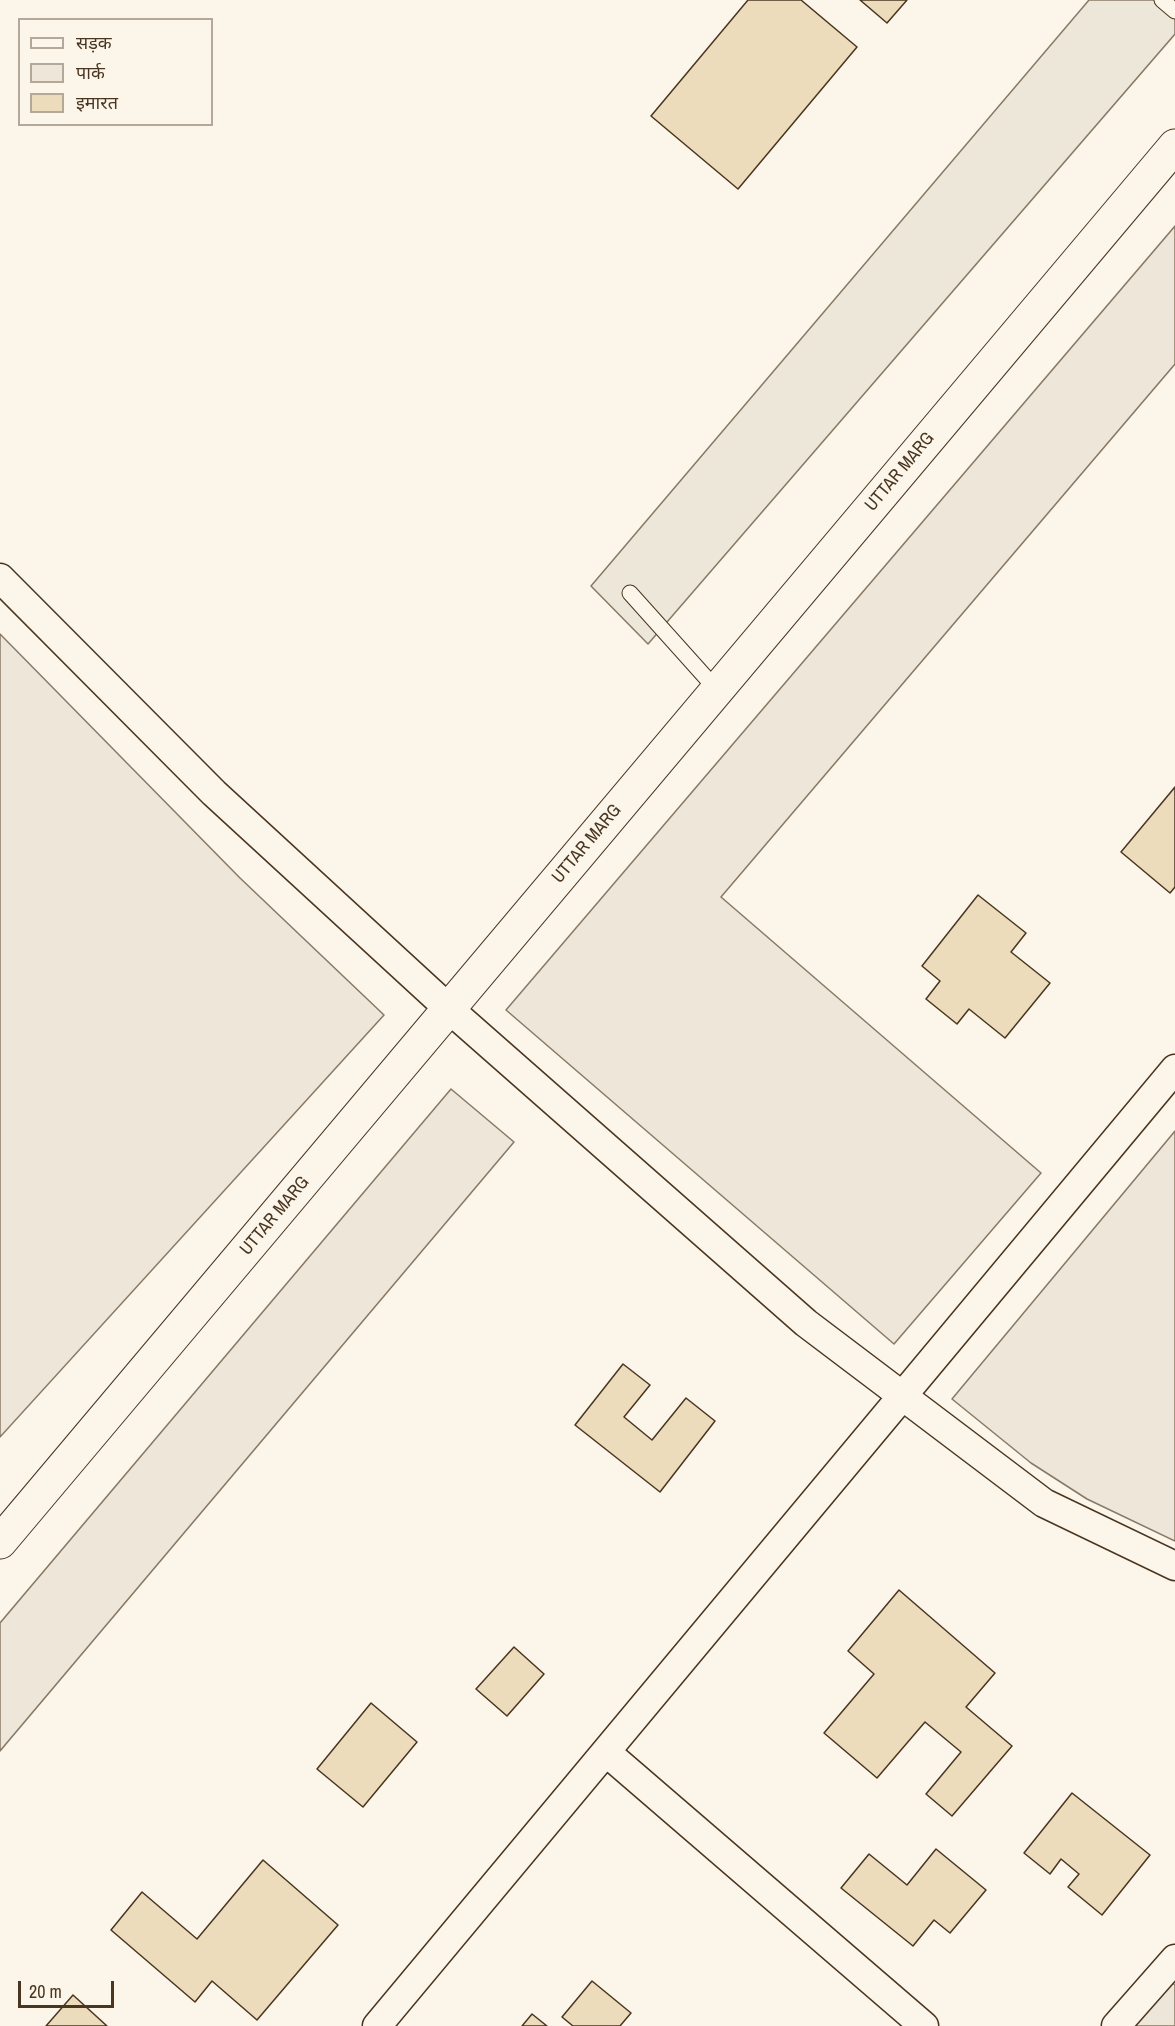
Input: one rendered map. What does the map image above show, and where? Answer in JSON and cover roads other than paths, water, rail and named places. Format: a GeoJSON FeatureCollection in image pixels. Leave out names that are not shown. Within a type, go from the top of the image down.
{"type":"FeatureCollection","features":[{"type":"Feature","properties":{"kind":"main road","name":"UTTAR MARG"},"geometry":{"type":"LineString","coordinates":[[0,1542],[1175,146]]}},
{"type":"Feature","properties":{"kind":"street"},"geometry":{"type":"LineString","coordinates":[[0,578],[214,793],[448,1008],[806,1323],[1044,1503],[1175,1566]]}},
{"type":"Feature","properties":{"kind":"street"},"geometry":{"type":"LineString","coordinates":[[377,2026],[1175,1070]]}},
{"type":"Feature","properties":{"kind":"street"},"geometry":{"type":"LineString","coordinates":[[606,1752],[924,2026]]}},
{"type":"Feature","properties":{"kind":"street"},"geometry":{"type":"LineString","coordinates":[[1116,2026],[1173,1965]]}},
{"type":"Feature","properties":{"kind":"lane"},"geometry":{"type":"LineString","coordinates":[[1162,0],[1175,11]]}},
{"type":"Feature","properties":{"kind":"lane"},"geometry":{"type":"LineString","coordinates":[[630,593],[717,690]]}}]}
